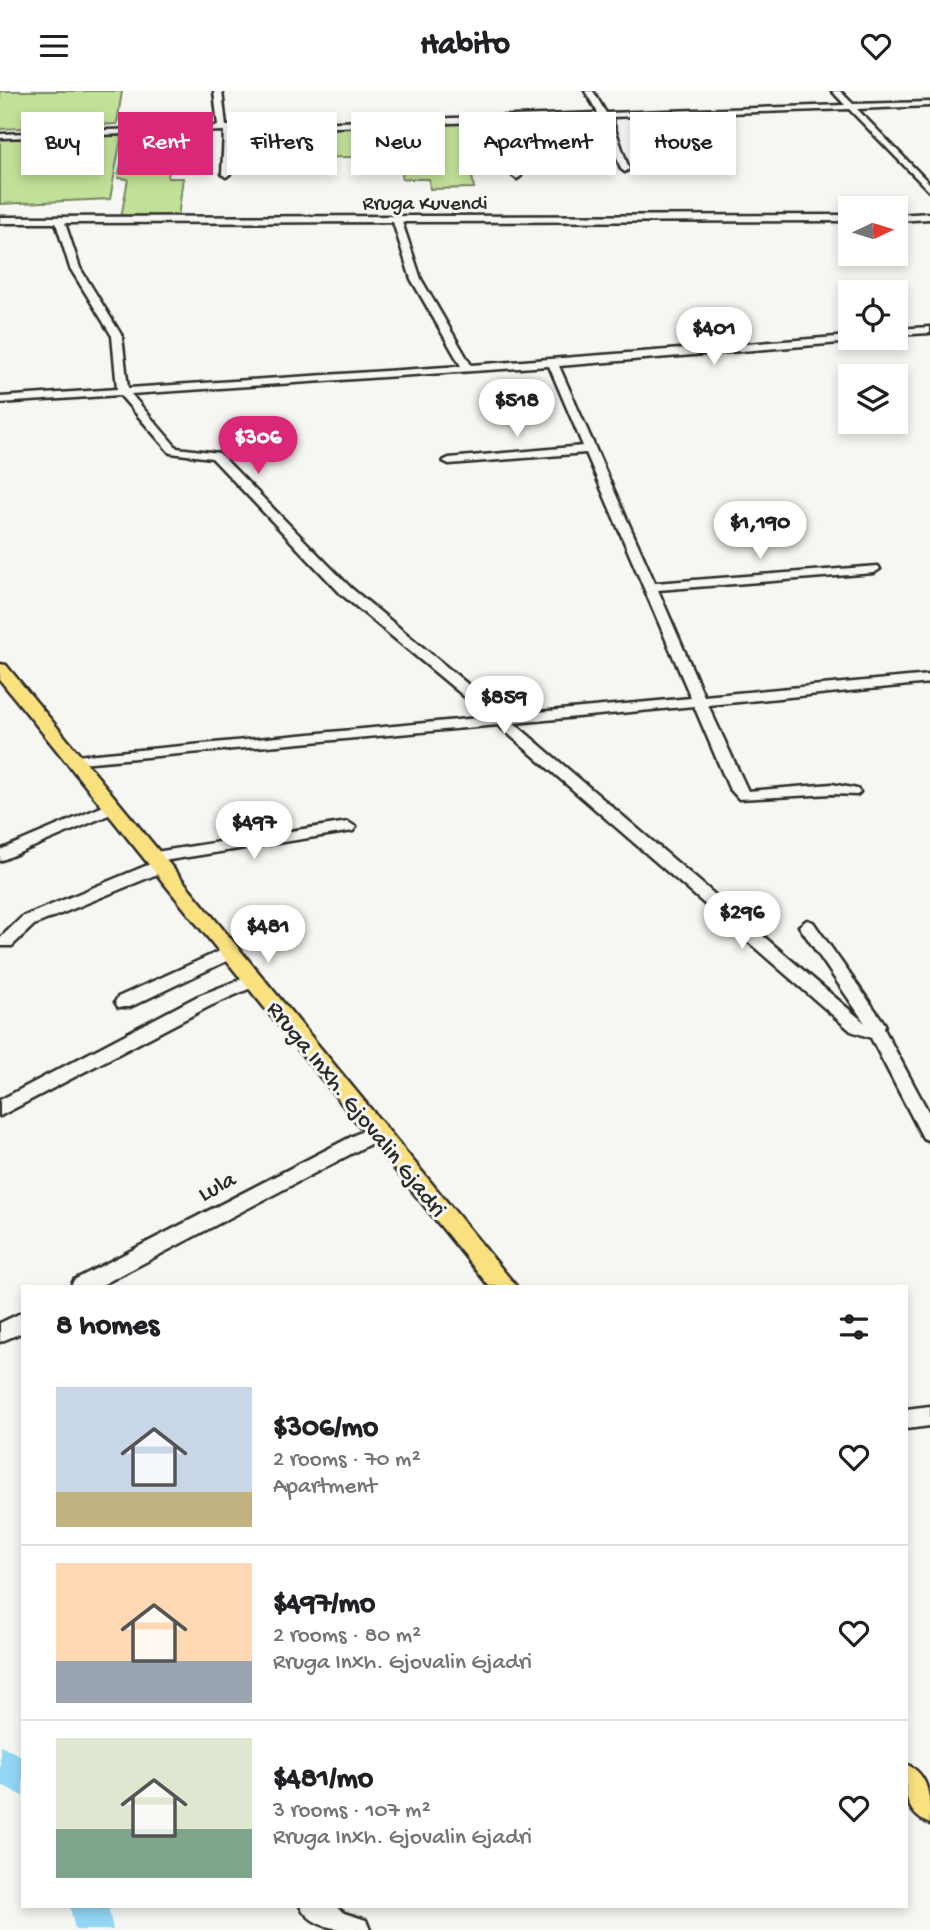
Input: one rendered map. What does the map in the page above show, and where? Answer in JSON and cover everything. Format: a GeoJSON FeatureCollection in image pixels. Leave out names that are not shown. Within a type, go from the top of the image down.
{"type":"FeatureCollection","features":[{"type":"Feature","properties":{"kind":"main road","name":"Rruga Inxh. Gjovalin Gjadri"},"geometry":{"type":"LineString","coordinates":[[0,669],[503,1285]]}},
{"type":"Feature","properties":{"kind":"main road"},"geometry":{"type":"LineString","coordinates":[[908,1781],[930,1808]]}},
{"type":"Feature","properties":{"kind":"street"},"geometry":{"type":"LineString","coordinates":[[218,91],[225,128],[226,174]]}},
{"type":"Feature","properties":{"kind":"street"},"geometry":{"type":"LineString","coordinates":[[589,91],[603,112]]}},
{"type":"Feature","properties":{"kind":"street"},"geometry":{"type":"LineString","coordinates":[[836,91],[930,189]]}},
{"type":"Feature","properties":{"kind":"street"},"geometry":{"type":"LineString","coordinates":[[616,115],[930,104]]}},
{"type":"Feature","properties":{"kind":"street"},"geometry":{"type":"LineString","coordinates":[[337,125],[459,120]]}},
{"type":"Feature","properties":{"kind":"street"},"geometry":{"type":"LineString","coordinates":[[0,136],[225,128]]}},
{"type":"Feature","properties":{"kind":"street"},"geometry":{"type":"LineString","coordinates":[[616,145],[625,169]]}},
{"type":"Feature","properties":{"kind":"street"},"geometry":{"type":"LineString","coordinates":[[908,217],[930,216]]}},
{"type":"Feature","properties":{"kind":"street","name":"Rruga Kuvendi"},"geometry":{"type":"LineString","coordinates":[[0,220],[838,218]]}},
{"type":"Feature","properties":{"kind":"street"},"geometry":{"type":"LineString","coordinates":[[59,219],[75,268],[117,336],[123,392],[173,451],[215,456],[346,591],[500,719],[857,1026],[867,1032],[874,1029]]}},
{"type":"Feature","properties":{"kind":"street"},"geometry":{"type":"LineString","coordinates":[[397,220],[416,279],[467,367]]}},
{"type":"Feature","properties":{"kind":"street"},"geometry":{"type":"LineString","coordinates":[[908,332],[930,330]]}},
{"type":"Feature","properties":{"kind":"street"},"geometry":{"type":"LineString","coordinates":[[0,400],[553,363],[838,340]]}},
{"type":"Feature","properties":{"kind":"street"},"geometry":{"type":"LineString","coordinates":[[553,363],[737,788],[744,796],[832,789],[852,792]]}},
{"type":"Feature","properties":{"kind":"street"},"geometry":{"type":"LineString","coordinates":[[449,461],[589,449]]}},
{"type":"Feature","properties":{"kind":"street"},"geometry":{"type":"LineString","coordinates":[[650,587],[874,569]]}},
{"type":"Feature","properties":{"kind":"street"},"geometry":{"type":"LineString","coordinates":[[75,761],[930,680]]}},
{"type":"Feature","properties":{"kind":"street"},"geometry":{"type":"LineString","coordinates":[[0,856],[113,807]]}},
{"type":"Feature","properties":{"kind":"street"},"geometry":{"type":"LineString","coordinates":[[6,942],[28,921],[158,862],[348,827]]}},
{"type":"Feature","properties":{"kind":"street"},"geometry":{"type":"LineString","coordinates":[[807,926],[876,1024],[874,1029],[930,1133]]}},
{"type":"Feature","properties":{"kind":"street"},"geometry":{"type":"LineString","coordinates":[[124,1002],[231,952]]}},
{"type":"Feature","properties":{"kind":"street"},"geometry":{"type":"LineString","coordinates":[[0,1109],[204,1001],[254,980]]}},
{"type":"Feature","properties":{"kind":"street","name":"Lula"},"geometry":{"type":"LineString","coordinates":[[82,1285],[378,1132]]}},
{"type":"Feature","properties":{"kind":"street"},"geometry":{"type":"LineString","coordinates":[[0,1333],[21,1322]]}},
{"type":"Feature","properties":{"kind":"street"},"geometry":{"type":"LineString","coordinates":[[908,1419],[930,1416]]}},
{"type":"Feature","properties":{"kind":"street"},"geometry":{"type":"LineString","coordinates":[[316,1908],[336,1924],[356,1930]]}},
{"type":"Feature","properties":{"kind":"green space"},"geometry":{"type":"Polygon","coordinates":[[[0,91],[122,91],[117,124],[104,125],[104,112],[21,112],[21,128],[0,129],[0,91]]]}},
{"type":"Feature","properties":{"kind":"green space"},"geometry":{"type":"Polygon","coordinates":[[[459,121],[459,175],[472,175],[474,188],[430,189],[429,179],[402,179],[402,175],[445,175],[445,122],[459,121]]]}},
{"type":"Feature","properties":{"kind":"green space"},"geometry":{"type":"Polygon","coordinates":[[[351,125],[351,157],[337,157],[337,126],[351,125]]]}},
{"type":"Feature","properties":{"kind":"green space"},"geometry":{"type":"Polygon","coordinates":[[[118,133],[118,155],[110,199],[0,204],[0,137],[21,136],[21,175],[104,175],[104,134],[118,133]]]}},
{"type":"Feature","properties":{"kind":"green space"},"geometry":{"type":"Polygon","coordinates":[[[119,175],[168,175],[168,178],[183,178],[178,218],[121,218],[128,179],[118,178],[119,175]]]}},
{"type":"Feature","properties":{"kind":"waterway"},"geometry":{"type":"LineString","coordinates":[[0,1763],[21,1777]]}},
{"type":"Feature","properties":{"kind":"waterway"},"geometry":{"type":"LineString","coordinates":[[89,1908],[94,1930]]}}]}
